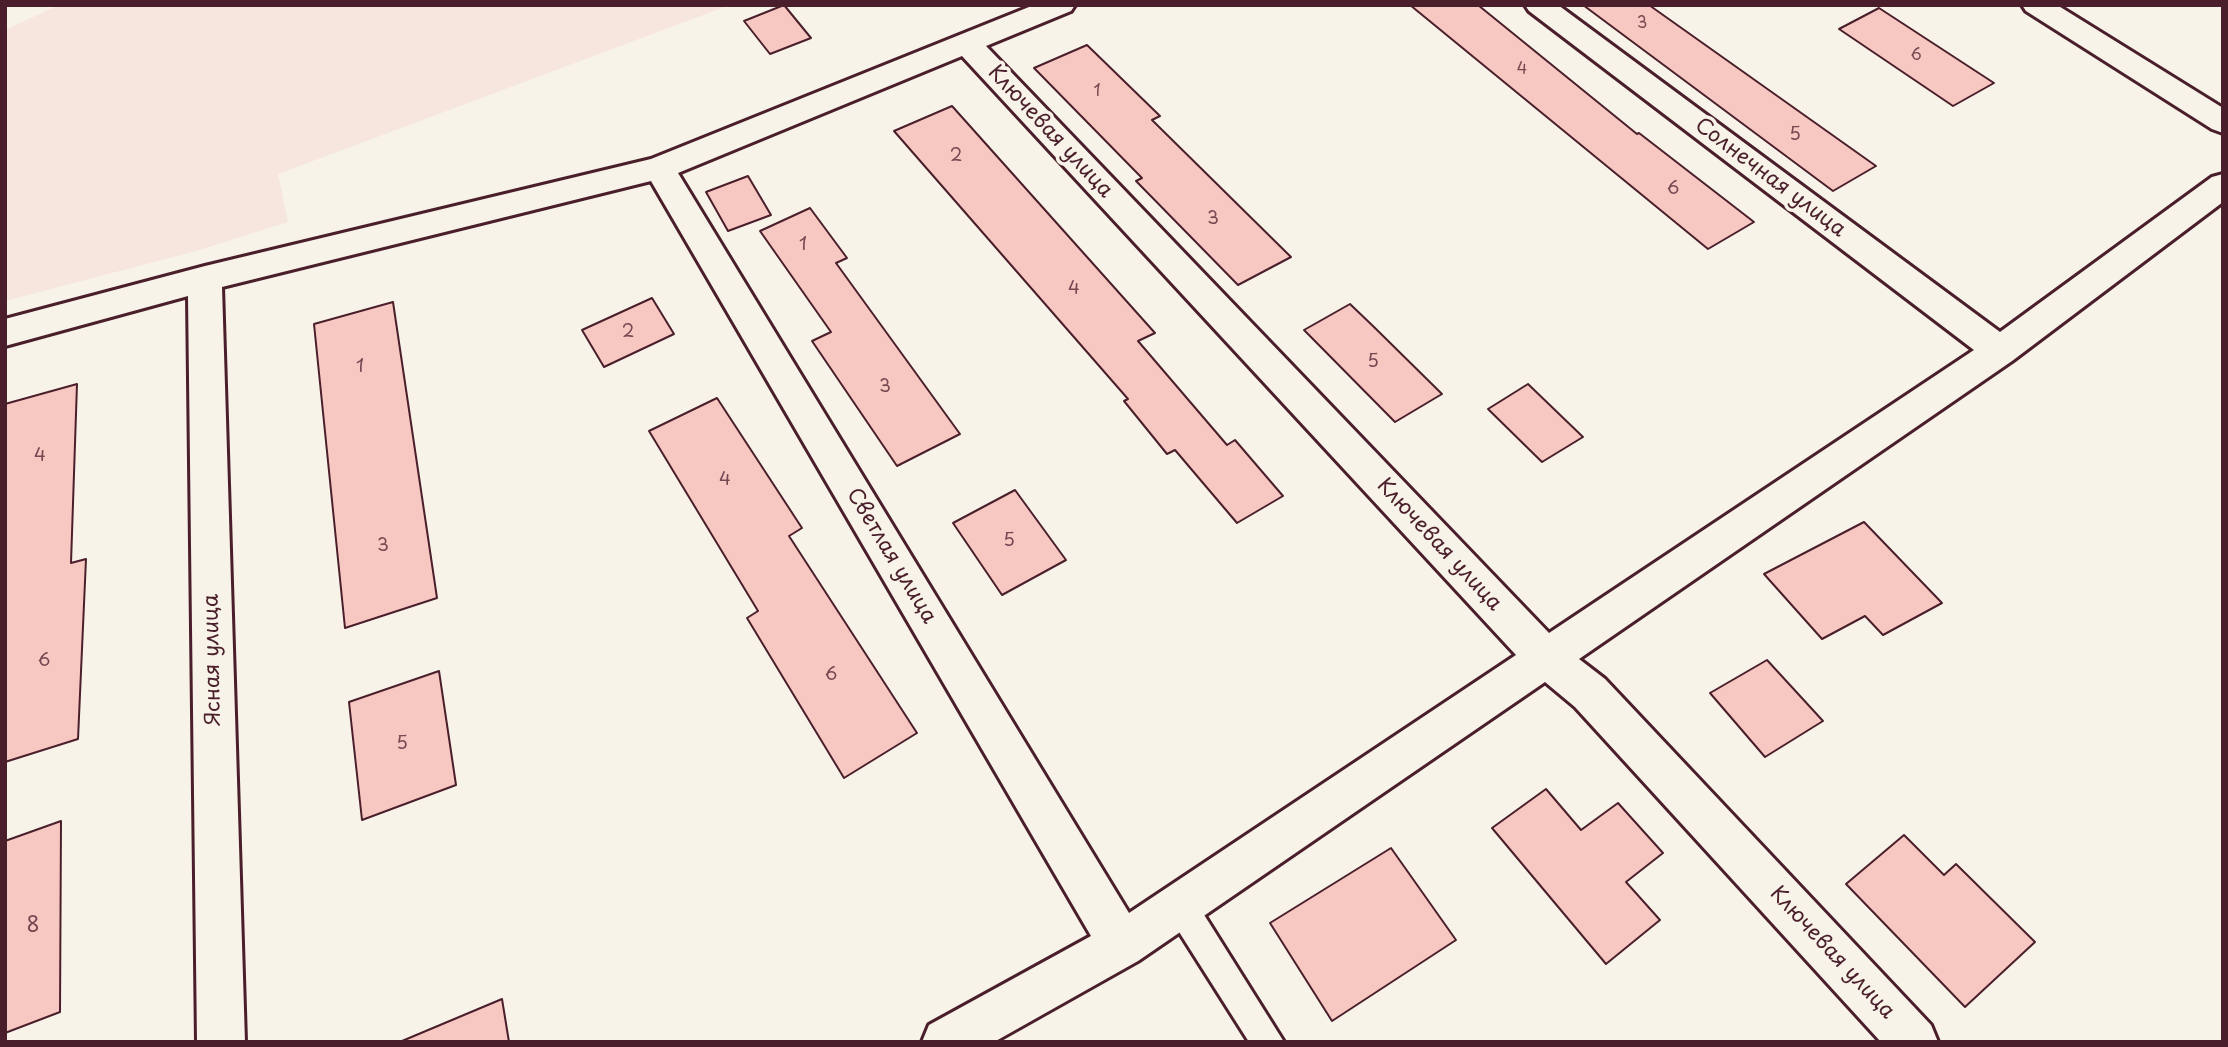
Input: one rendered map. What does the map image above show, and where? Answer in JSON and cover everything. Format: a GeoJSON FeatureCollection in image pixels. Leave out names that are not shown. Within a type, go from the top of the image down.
{"type":"FeatureCollection","features":[{"type":"Feature","properties":{"kind":"street"},"geometry":{"type":"LineString","coordinates":[[5,333],[205,279],[659,168],[1061,5]]}},
{"type":"Feature","properties":{"kind":"street","name":"Солнечная улица"},"geometry":{"type":"LineString","coordinates":[[1539,5],[2000,351]]}},
{"type":"Feature","properties":{"kind":"street"},"geometry":{"type":"LineString","coordinates":[[2036,5],[2223,122]]}},
{"type":"Feature","properties":{"kind":"street","name":"Ключевая улица"},"geometry":{"type":"LineString","coordinates":[[967,44],[1545,657],[1590,693],[1914,1042]]}},
{"type":"Feature","properties":{"kind":"street","name":"Светлая улица"},"geometry":{"type":"LineString","coordinates":[[659,168],[1122,944]]}},
{"type":"Feature","properties":{"kind":"street"},"geometry":{"type":"LineString","coordinates":[[946,1042],[1122,944],[2000,351],[2223,185]]}},
{"type":"Feature","properties":{"kind":"street","name":"Ясная улица"},"geometry":{"type":"LineString","coordinates":[[205,279],[221,1042]]}},
{"type":"Feature","properties":{"kind":"lane"},"geometry":{"type":"LineString","coordinates":[[1180,905],[1268,1042]]}},
{"type":"Feature","properties":{"kind":"shaded area"},"geometry":{"type":"Polygon","coordinates":[[[59,5],[730,5],[278,174],[288,222],[196,251],[5,301],[5,30],[59,5]]]}},
{"type":"Feature","properties":{"kind":"building"},"geometry":{"type":"Polygon","coordinates":[[[784,5],[811,38],[770,54],[744,21],[784,5]]]}},
{"type":"Feature","properties":{"kind":"building"},"geometry":{"type":"Polygon","coordinates":[[[1410,5],[1478,5],[1637,134],[1754,222],[1708,249],[1410,5]]]}},
{"type":"Feature","properties":{"kind":"building"},"geometry":{"type":"Polygon","coordinates":[[[1583,5],[1649,5],[1876,166],[1833,191],[1583,5]]]}},
{"type":"Feature","properties":{"kind":"building"},"geometry":{"type":"Polygon","coordinates":[[[1879,8],[1994,83],[1953,106],[1839,29],[1879,8]]]}},
{"type":"Feature","properties":{"kind":"building"},"geometry":{"type":"Polygon","coordinates":[[[1087,45],[1160,116],[1152,120],[1291,257],[1238,285],[1136,181],[1142,178],[1034,68],[1087,45]]]}},
{"type":"Feature","properties":{"kind":"building"},"geometry":{"type":"Polygon","coordinates":[[[952,106],[1155,333],[1138,341],[1227,445],[1235,440],[1283,496],[1237,523],[1175,450],[1167,454],[1124,401],[1128,399],[894,131],[952,106]]]}},
{"type":"Feature","properties":{"kind":"building"},"geometry":{"type":"Polygon","coordinates":[[[748,176],[771,215],[728,231],[706,192],[748,176]]]}},
{"type":"Feature","properties":{"kind":"building"},"geometry":{"type":"Polygon","coordinates":[[[810,208],[847,258],[836,263],[960,434],[897,466],[812,341],[831,332],[760,231],[810,208]]]}},
{"type":"Feature","properties":{"kind":"building"},"geometry":{"type":"Polygon","coordinates":[[[652,298],[674,334],[604,367],[582,330],[652,298]]]}},
{"type":"Feature","properties":{"kind":"building"},"geometry":{"type":"Polygon","coordinates":[[[393,302],[437,598],[345,628],[314,324],[393,302]]]}},
{"type":"Feature","properties":{"kind":"building"},"geometry":{"type":"Polygon","coordinates":[[[1350,304],[1442,394],[1395,422],[1304,330],[1350,304]]]}},
{"type":"Feature","properties":{"kind":"building"},"geometry":{"type":"Polygon","coordinates":[[[77,384],[71,563],[86,559],[78,739],[5,762],[5,404],[77,384]]]}},
{"type":"Feature","properties":{"kind":"building"},"geometry":{"type":"Polygon","coordinates":[[[1528,384],[1583,437],[1542,462],[1488,409],[1528,384]]]}},
{"type":"Feature","properties":{"kind":"building"},"geometry":{"type":"Polygon","coordinates":[[[717,398],[802,528],[789,536],[917,733],[844,778],[747,618],[758,611],[649,431],[717,398]]]}},
{"type":"Feature","properties":{"kind":"building"},"geometry":{"type":"Polygon","coordinates":[[[1015,490],[1066,560],[1002,595],[953,523],[1015,490]]]}},
{"type":"Feature","properties":{"kind":"building"},"geometry":{"type":"Polygon","coordinates":[[[1864,522],[1942,603],[1883,635],[1865,616],[1822,639],[1764,574],[1864,522]]]}},
{"type":"Feature","properties":{"kind":"building"},"geometry":{"type":"Polygon","coordinates":[[[1767,660],[1823,721],[1765,757],[1710,693],[1767,660]]]}},
{"type":"Feature","properties":{"kind":"building"},"geometry":{"type":"Polygon","coordinates":[[[439,671],[456,785],[362,820],[349,702],[439,671]]]}},
{"type":"Feature","properties":{"kind":"building"},"geometry":{"type":"Polygon","coordinates":[[[1546,789],[1581,830],[1618,803],[1663,853],[1626,882],[1660,920],[1606,964],[1492,828],[1546,789]]]}},
{"type":"Feature","properties":{"kind":"building"},"geometry":{"type":"Polygon","coordinates":[[[61,821],[60,1012],[5,1033],[5,841],[61,821]]]}},
{"type":"Feature","properties":{"kind":"building"},"geometry":{"type":"Polygon","coordinates":[[[1904,835],[1944,875],[1956,864],[2035,942],[1965,1007],[1846,884],[1904,835]]]}},
{"type":"Feature","properties":{"kind":"building"},"geometry":{"type":"Polygon","coordinates":[[[1391,848],[1456,940],[1332,1021],[1270,923],[1391,848]]]}},
{"type":"Feature","properties":{"kind":"building"},"geometry":{"type":"Polygon","coordinates":[[[502,999],[509,1042],[402,1042],[402,1041],[502,999]]]}}]}
